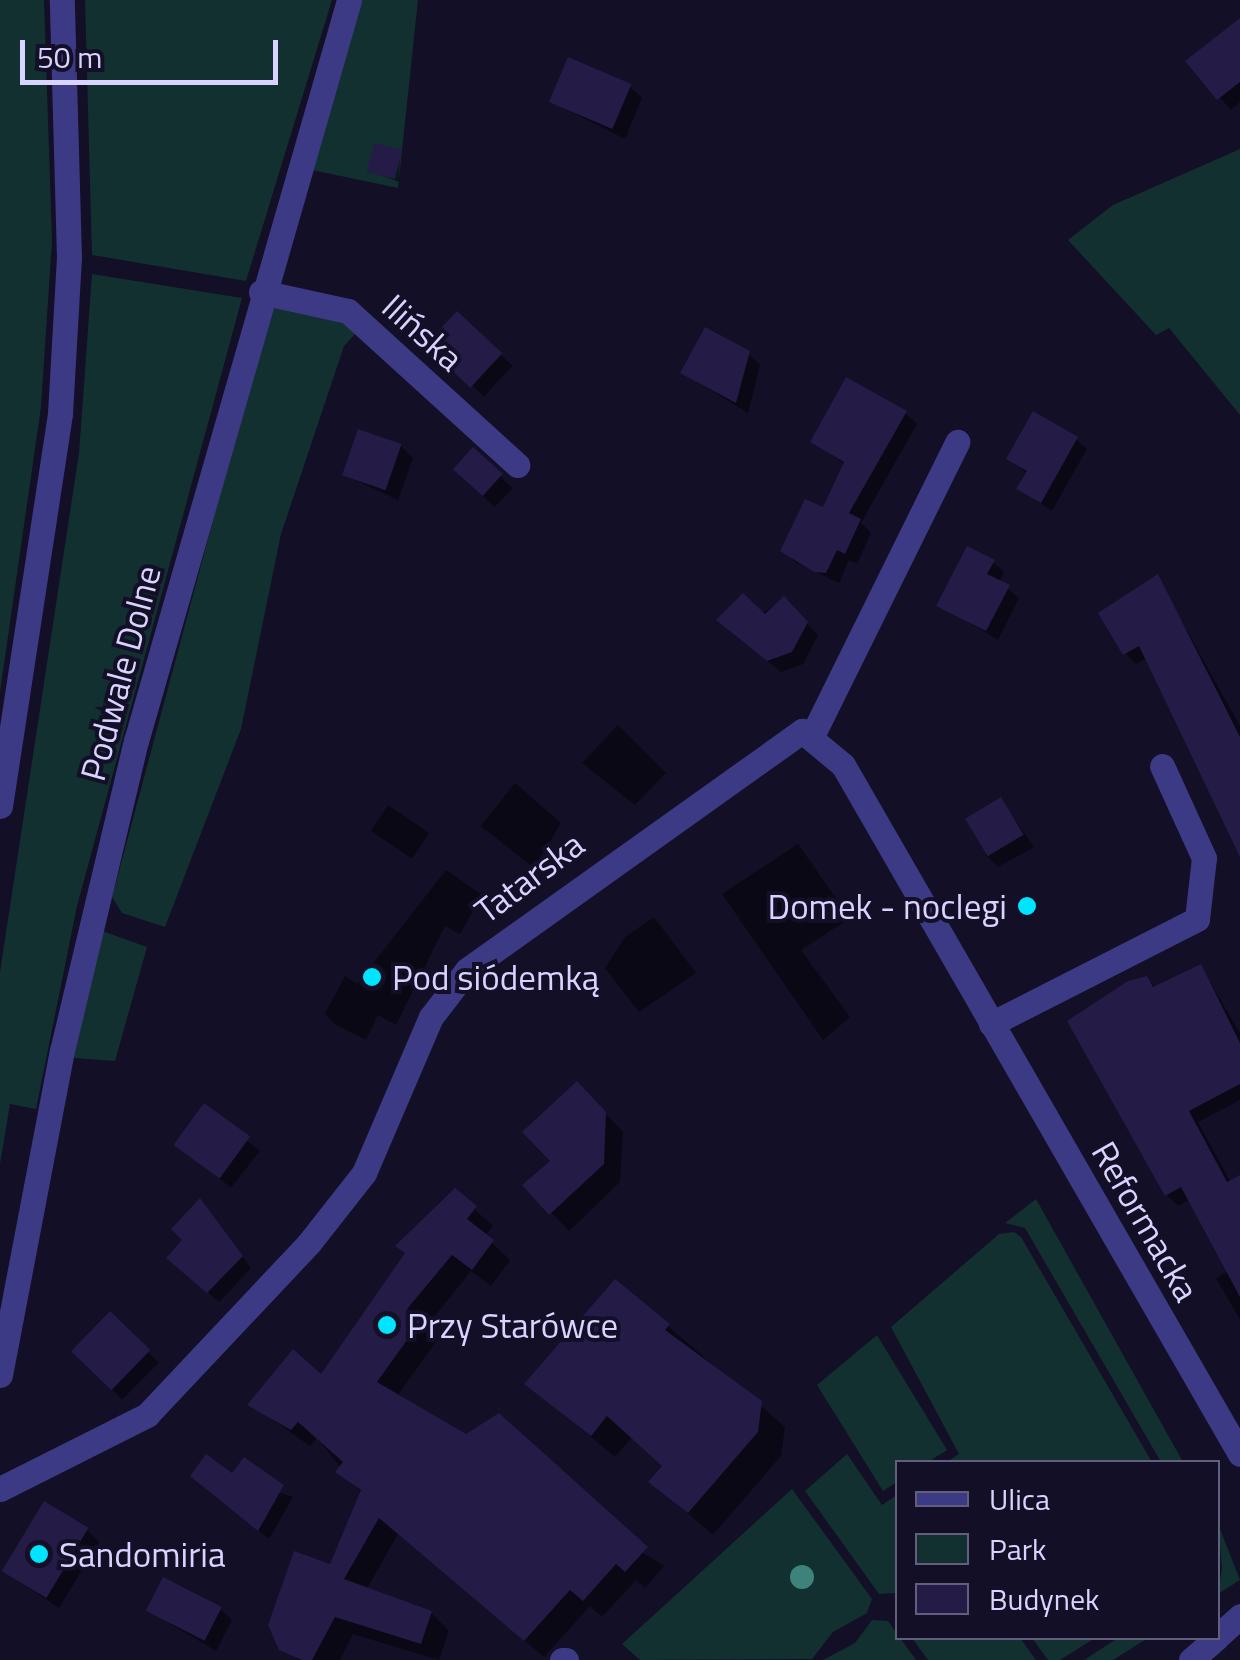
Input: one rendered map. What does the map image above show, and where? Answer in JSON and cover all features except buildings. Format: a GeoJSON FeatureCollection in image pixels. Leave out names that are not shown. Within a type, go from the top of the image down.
{"type":"FeatureCollection","features":[{"type":"Feature","properties":{"kind":"street"},"geometry":{"type":"LineString","coordinates":[[0,806],[60,413],[69,258],[62,0]]}},
{"type":"Feature","properties":{"kind":"street","name":"Podwale Dolne"},"geometry":{"type":"LineString","coordinates":[[0,1375],[62,1051],[131,760],[261,292],[349,0]]}},
{"type":"Feature","properties":{"kind":"street","name":"Ilińska"},"geometry":{"type":"LineString","coordinates":[[261,292],[348,312],[517,465]]}},
{"type":"Feature","properties":{"kind":"street"},"geometry":{"type":"LineString","coordinates":[[813,734],[956,442]]}},
{"type":"Feature","properties":{"kind":"street","name":"Tatarska"},"geometry":{"type":"LineString","coordinates":[[0,1489],[147,1415],[309,1244],[364,1173],[431,1017],[467,970],[792,732],[813,734]]}},
{"type":"Feature","properties":{"kind":"street","name":"Reformacka"},"geometry":{"type":"LineString","coordinates":[[813,734],[843,765],[1240,1454]]}},
{"type":"Feature","properties":{"kind":"street"},"geometry":{"type":"LineString","coordinates":[[992,1024],[1198,919],[1204,858],[1162,766]]}},
{"type":"Feature","properties":{"kind":"street"},"geometry":{"type":"LineString","coordinates":[[1220,1634],[1240,1616]]}},
{"type":"Feature","properties":{"kind":"street"},"geometry":{"type":"LineString","coordinates":[[1190,1660],[1213,1640]]}},
{"type":"Feature","properties":{"kind":"green space"},"geometry":{"type":"Polygon","coordinates":[[[0,0],[44,0],[52,241],[41,407],[0,692],[0,0]]]}},
{"type":"Feature","properties":{"kind":"green space"},"geometry":{"type":"Polygon","coordinates":[[[85,0],[332,0],[246,281],[92,255],[85,0]]]}},
{"type":"Feature","properties":{"kind":"green space"},"geometry":{"type":"Polygon","coordinates":[[[359,0],[418,0],[398,188],[312,170],[359,0]]]}},
{"type":"Feature","properties":{"kind":"green space"},"geometry":{"type":"Polygon","coordinates":[[[1240,149],[1240,415],[1169,328],[1156,335],[1068,240],[1113,205],[1240,149]]]}},
{"type":"Feature","properties":{"kind":"green space"},"geometry":{"type":"Polygon","coordinates":[[[92,274],[242,298],[77,906],[36,1109],[10,1104],[0,1164],[0,972],[79,453],[92,274]]]}},
{"type":"Feature","properties":{"kind":"green space"},"geometry":{"type":"Polygon","coordinates":[[[281,305],[343,316],[359,330],[344,346],[281,534],[241,729],[165,927],[122,913],[112,897],[270,308],[281,305]]]}},
{"type":"Feature","properties":{"kind":"green space"},"geometry":{"type":"Polygon","coordinates":[[[102,931],[147,947],[115,1061],[74,1058],[102,931]]]}},
{"type":"Feature","properties":{"kind":"green space"},"geometry":{"type":"Polygon","coordinates":[[[1036,1199],[1182,1460],[1160,1460],[1025,1228],[1005,1223],[1036,1199]]]}},
{"type":"Feature","properties":{"kind":"green space"},"geometry":{"type":"Polygon","coordinates":[[[1014,1232],[1021,1237],[1151,1460],[950,1460],[959,1454],[891,1327],[999,1234],[1014,1232]]]}},
{"type":"Feature","properties":{"kind":"green space"},"geometry":{"type":"Polygon","coordinates":[[[877,1335],[947,1450],[931,1460],[895,1460],[895,1483],[883,1491],[817,1385],[877,1335]]]}},
{"type":"Feature","properties":{"kind":"green space"},"geometry":{"type":"Polygon","coordinates":[[[847,1454],[882,1505],[895,1496],[895,1593],[879,1594],[805,1491],[847,1454]]]}},
{"type":"Feature","properties":{"kind":"green space"},"geometry":{"type":"Polygon","coordinates":[[[792,1489],[872,1599],[867,1613],[833,1632],[812,1659],[640,1660],[622,1644],[792,1489]]]}},
{"type":"Feature","properties":{"kind":"green space"},"geometry":{"type":"Polygon","coordinates":[[[1220,1529],[1240,1580],[1220,1593],[1220,1529]]]}},
{"type":"Feature","properties":{"kind":"green space"},"geometry":{"type":"Polygon","coordinates":[[[872,1620],[888,1621],[895,1631],[895,1640],[902,1640],[916,1660],[823,1660],[855,1643],[872,1620]]]}},
{"type":"Feature","properties":{"kind":"green space"},"geometry":{"type":"Polygon","coordinates":[[[913,1640],[1021,1640],[1036,1660],[928,1660],[913,1640]]]}},
{"type":"Feature","properties":{"kind":"green space"},"geometry":{"type":"Polygon","coordinates":[[[1033,1640],[1092,1640],[1060,1660],[1048,1660],[1033,1640]]]}},
{"type":"Feature","properties":{"kind":"green space"},"geometry":{"type":"Polygon","coordinates":[[[1115,1640],[1145,1640],[1113,1660],[1084,1660],[1115,1640]]]}},
{"type":"Feature","properties":{"kind":"place","name":"Domek - noclegi"},"geometry":{"type":"Point","coordinates":[1027,906]}},
{"type":"Feature","properties":{"kind":"place","name":"Pod siódemką"},"geometry":{"type":"Point","coordinates":[372,977]}},
{"type":"Feature","properties":{"kind":"place","name":"Przy Starówce"},"geometry":{"type":"Point","coordinates":[387,1325]}},
{"type":"Feature","properties":{"kind":"place","name":"Sandomiria"},"geometry":{"type":"Point","coordinates":[39,1554]}}]}
